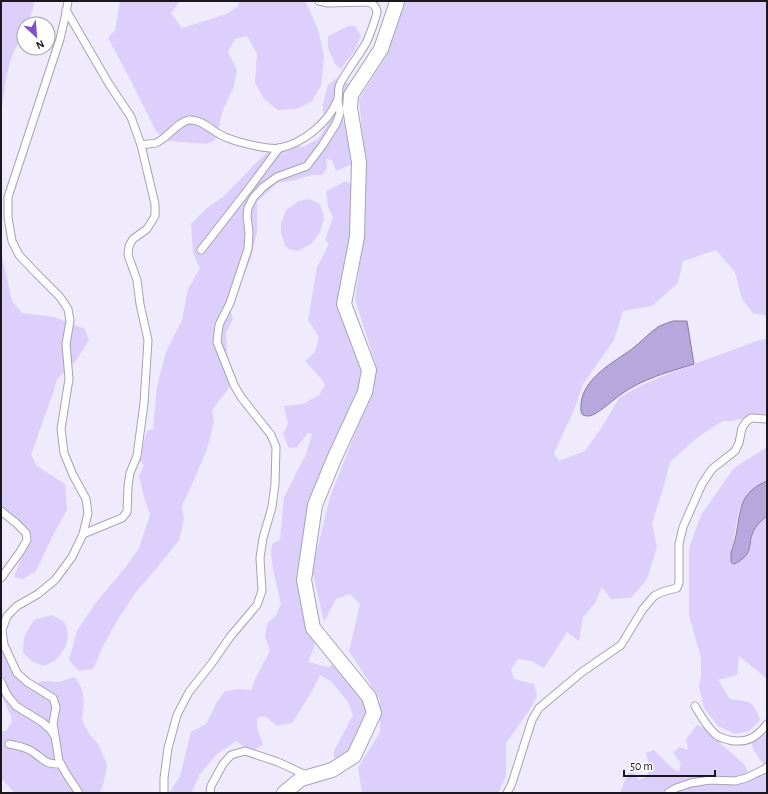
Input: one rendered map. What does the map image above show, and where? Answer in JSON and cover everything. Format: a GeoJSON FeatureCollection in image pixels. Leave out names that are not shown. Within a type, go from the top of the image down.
{"type":"FeatureCollection","features":[{"type":"Feature","properties":{"kind":"street"},"geometry":{"type":"LineString","coordinates":[[284,793],[301,779],[332,770],[354,756],[374,713],[369,697],[313,628],[304,580],[315,505],[334,459],[365,392],[369,370],[344,304],[357,237],[359,162],[350,101],[351,95],[381,49],[397,1]]}},
{"type":"Feature","properties":{"kind":"lane"},"geometry":{"type":"LineString","coordinates":[[68,1],[60,39],[8,197],[8,217],[12,241],[19,255],[60,297],[68,309],[70,321],[66,344],[69,379],[61,428],[64,454],[86,499],[88,513],[83,534],[72,557],[55,580],[38,594],[17,606],[7,616],[2,630],[4,645],[17,673],[27,682],[53,698],[56,707],[53,723],[60,761],[67,776],[79,793]]}},
{"type":"Feature","properties":{"kind":"lane"},"geometry":{"type":"LineString","coordinates":[[164,793],[164,778],[168,748],[177,715],[189,692],[230,637],[257,605],[262,591],[260,558],[263,538],[272,507],[275,484],[276,447],[271,435],[241,397],[234,385],[217,342],[219,325],[230,303],[248,249],[248,208],[253,198],[263,187],[277,176],[307,166],[322,146],[336,124],[340,114],[338,88],[366,42],[377,11],[375,6],[369,2],[328,3],[319,1]]}},
{"type":"Feature","properties":{"kind":"lane"},"geometry":{"type":"LineString","coordinates":[[66,10],[109,84],[131,117],[141,145],[155,204],[155,216],[147,229],[133,239],[129,246],[128,255],[137,280],[140,304],[148,340],[144,403],[137,456],[130,473],[127,512],[122,518],[83,534]]}},
{"type":"Feature","properties":{"kind":"lane"},"geometry":{"type":"LineString","coordinates":[[141,145],[156,142],[170,134],[179,125],[188,120],[197,121],[221,135],[242,143],[279,148],[296,142],[312,133],[330,114],[338,100]]}},
{"type":"Feature","properties":{"kind":"lane"},"geometry":{"type":"LineString","coordinates":[[201,250],[279,148]]}},
{"type":"Feature","properties":{"kind":"lane"},"geometry":{"type":"LineString","coordinates":[[507,793],[512,783],[532,720],[539,708],[582,672],[621,645],[643,609],[654,596],[677,588],[679,583],[679,544],[683,527],[702,484],[712,468],[735,451],[739,443],[742,428],[746,422],[751,418],[767,420]]}},
{"type":"Feature","properties":{"kind":"lane"},"geometry":{"type":"LineString","coordinates":[[1,511],[26,533],[27,540],[1,578]]}},
{"type":"Feature","properties":{"kind":"lane"},"geometry":{"type":"LineString","coordinates":[[1,682],[7,695],[16,706],[42,722],[55,736]]}},
{"type":"Feature","properties":{"kind":"lane"},"geometry":{"type":"LineString","coordinates":[[695,706],[704,723],[716,736],[728,740],[740,742],[749,739],[760,733],[767,724]]}},
{"type":"Feature","properties":{"kind":"lane"},"geometry":{"type":"LineString","coordinates":[[42,722],[48,723],[54,715]]}},
{"type":"Feature","properties":{"kind":"lane"},"geometry":{"type":"LineString","coordinates":[[9,744],[23,747],[50,764],[61,764]]}},
{"type":"Feature","properties":{"kind":"lane"},"geometry":{"type":"LineString","coordinates":[[210,793],[211,786],[223,764],[231,755],[245,751],[278,762],[310,777]]}},
{"type":"Feature","properties":{"kind":"lane"},"geometry":{"type":"LineString","coordinates":[[668,793],[676,788],[691,783],[710,780],[735,781],[746,778],[767,766]]}},
{"type":"Feature","properties":{"kind":"shaded area"},"geometry":{"type":"Polygon","coordinates":[[[1,1],[35,1],[30,16],[16,16],[16,48],[12,55],[6,78],[1,115],[1,1]]]}},
{"type":"Feature","properties":{"kind":"shaded area"},"geometry":{"type":"Polygon","coordinates":[[[120,1],[180,1],[171,13],[182,28],[227,14],[238,6],[239,1],[305,1],[318,29],[324,56],[321,86],[312,101],[297,109],[278,110],[264,99],[255,83],[257,54],[247,36],[235,39],[228,52],[237,70],[234,86],[223,110],[215,140],[207,144],[169,141],[156,131],[108,38],[115,30],[120,1]]]}},
{"type":"Feature","properties":{"kind":"shaded area"},"geometry":{"type":"Polygon","coordinates":[[[404,1],[767,1],[767,316],[753,313],[742,299],[735,272],[716,250],[683,261],[678,283],[652,306],[623,311],[614,340],[583,384],[574,410],[554,453],[559,461],[585,451],[604,424],[619,398],[640,386],[675,371],[760,340],[767,339],[767,413],[731,421],[723,421],[699,436],[670,462],[652,523],[657,547],[647,579],[631,598],[611,599],[602,587],[595,603],[583,617],[579,641],[567,632],[544,668],[532,661],[518,659],[511,669],[514,679],[534,684],[537,696],[529,711],[506,743],[506,776],[498,793],[362,793],[358,768],[380,732],[380,699],[349,651],[360,604],[350,594],[336,599],[324,622],[312,570],[330,497],[364,411],[376,366],[355,299],[362,250],[365,160],[359,99],[385,58],[404,1]]]}},
{"type":"Feature","properties":{"kind":"shaded area"},"geometry":{"type":"Polygon","coordinates":[[[348,26],[355,26],[361,36],[355,50],[341,69],[335,64],[328,48],[328,36],[348,26]]]}},
{"type":"Feature","properties":{"kind":"shaded area"},"geometry":{"type":"Polygon","coordinates":[[[337,78],[349,84],[344,96],[343,119],[351,148],[352,164],[336,171],[332,160],[326,159],[327,168],[322,175],[312,175],[277,183],[257,202],[257,232],[251,258],[230,309],[233,319],[226,333],[229,388],[212,410],[214,422],[207,449],[182,506],[184,519],[179,540],[136,592],[120,616],[103,646],[93,669],[79,671],[69,660],[77,631],[94,605],[125,568],[139,548],[150,515],[139,476],[144,465],[139,460],[147,431],[153,429],[157,386],[166,352],[182,320],[188,289],[200,268],[193,253],[191,224],[207,208],[224,196],[277,143],[303,147],[318,139],[327,126],[323,111],[323,104],[328,85],[337,78]]]}},
{"type":"Feature","properties":{"kind":"shaded area"},"geometry":{"type":"Polygon","coordinates":[[[346,181],[353,185],[355,224],[341,298],[363,368],[363,382],[311,505],[301,581],[315,645],[308,662],[328,667],[335,664],[363,699],[366,704],[367,711],[351,747],[346,753],[335,759],[333,753],[353,715],[348,702],[331,681],[320,675],[292,723],[277,726],[265,716],[257,718],[257,728],[263,745],[254,750],[244,747],[236,741],[217,754],[200,774],[191,793],[169,793],[180,776],[191,732],[206,724],[217,702],[225,691],[239,689],[251,690],[270,650],[265,637],[267,624],[276,615],[281,604],[273,570],[271,552],[272,544],[280,540],[284,497],[306,454],[312,434],[308,433],[297,447],[289,448],[283,434],[288,424],[284,406],[303,404],[319,395],[325,385],[320,377],[305,361],[315,352],[319,337],[308,320],[317,267],[329,244],[325,240],[333,217],[328,207],[326,191],[346,181]]]}},
{"type":"Feature","properties":{"kind":"shaded area"},"geometry":{"type":"Polygon","coordinates":[[[309,199],[319,203],[322,210],[324,219],[320,232],[312,243],[298,251],[289,249],[285,245],[281,233],[281,224],[286,210],[299,201],[309,199]]]}},
{"type":"Feature","properties":{"kind":"shaded area"},"geometry":{"type":"Polygon","coordinates":[[[1,248],[12,301],[22,313],[54,317],[85,329],[89,340],[75,362],[57,379],[31,455],[37,466],[65,484],[67,510],[36,571],[23,579],[14,577],[21,559],[32,539],[26,528],[4,509],[1,504],[1,248]]]}},
{"type":"Feature","properties":{"kind":"shaded area"},"geometry":{"type":"Polygon","coordinates":[[[673,321],[687,321],[694,364],[646,380],[628,389],[596,413],[589,416],[583,415],[581,413],[581,404],[583,395],[587,386],[593,379],[608,365],[632,349],[655,329],[673,321]]]}},
{"type":"Feature","properties":{"kind":"shaded area"},"geometry":{"type":"Polygon","coordinates":[[[767,447],[767,484],[751,491],[739,509],[732,554],[733,564],[737,564],[748,552],[758,523],[767,517],[767,676],[766,678],[739,656],[737,675],[718,680],[730,699],[750,703],[755,708],[760,720],[749,731],[735,734],[718,726],[704,708],[699,686],[701,676],[701,658],[689,615],[689,548],[701,515],[734,468],[767,447]]]}},
{"type":"Feature","properties":{"kind":"shaded area"},"geometry":{"type":"Polygon","coordinates":[[[767,481],[767,516],[754,530],[749,550],[745,557],[733,564],[731,562],[731,553],[743,503],[751,491],[767,481]]]}},
{"type":"Feature","properties":{"kind":"shaded area"},"geometry":{"type":"Polygon","coordinates":[[[52,615],[63,621],[68,632],[68,638],[64,649],[57,659],[48,664],[41,665],[31,660],[23,652],[24,637],[34,620],[52,615]]]}},
{"type":"Feature","properties":{"kind":"shaded area"},"geometry":{"type":"Polygon","coordinates":[[[1,643],[11,669],[27,687],[43,681],[58,682],[75,677],[82,689],[84,703],[82,721],[90,735],[98,744],[107,764],[104,782],[100,793],[15,793],[1,778],[1,731],[6,731],[12,722],[11,716],[1,694],[1,643]]]}},
{"type":"Feature","properties":{"kind":"shaded area"},"geometry":{"type":"Polygon","coordinates":[[[697,725],[710,730],[722,745],[744,764],[750,776],[759,772],[764,765],[753,749],[751,739],[767,734],[767,789],[765,793],[620,793],[631,770],[639,780],[645,777],[650,770],[646,753],[654,750],[672,768],[679,772],[681,763],[673,753],[679,747],[688,750],[686,739],[697,725]]]}}]}
